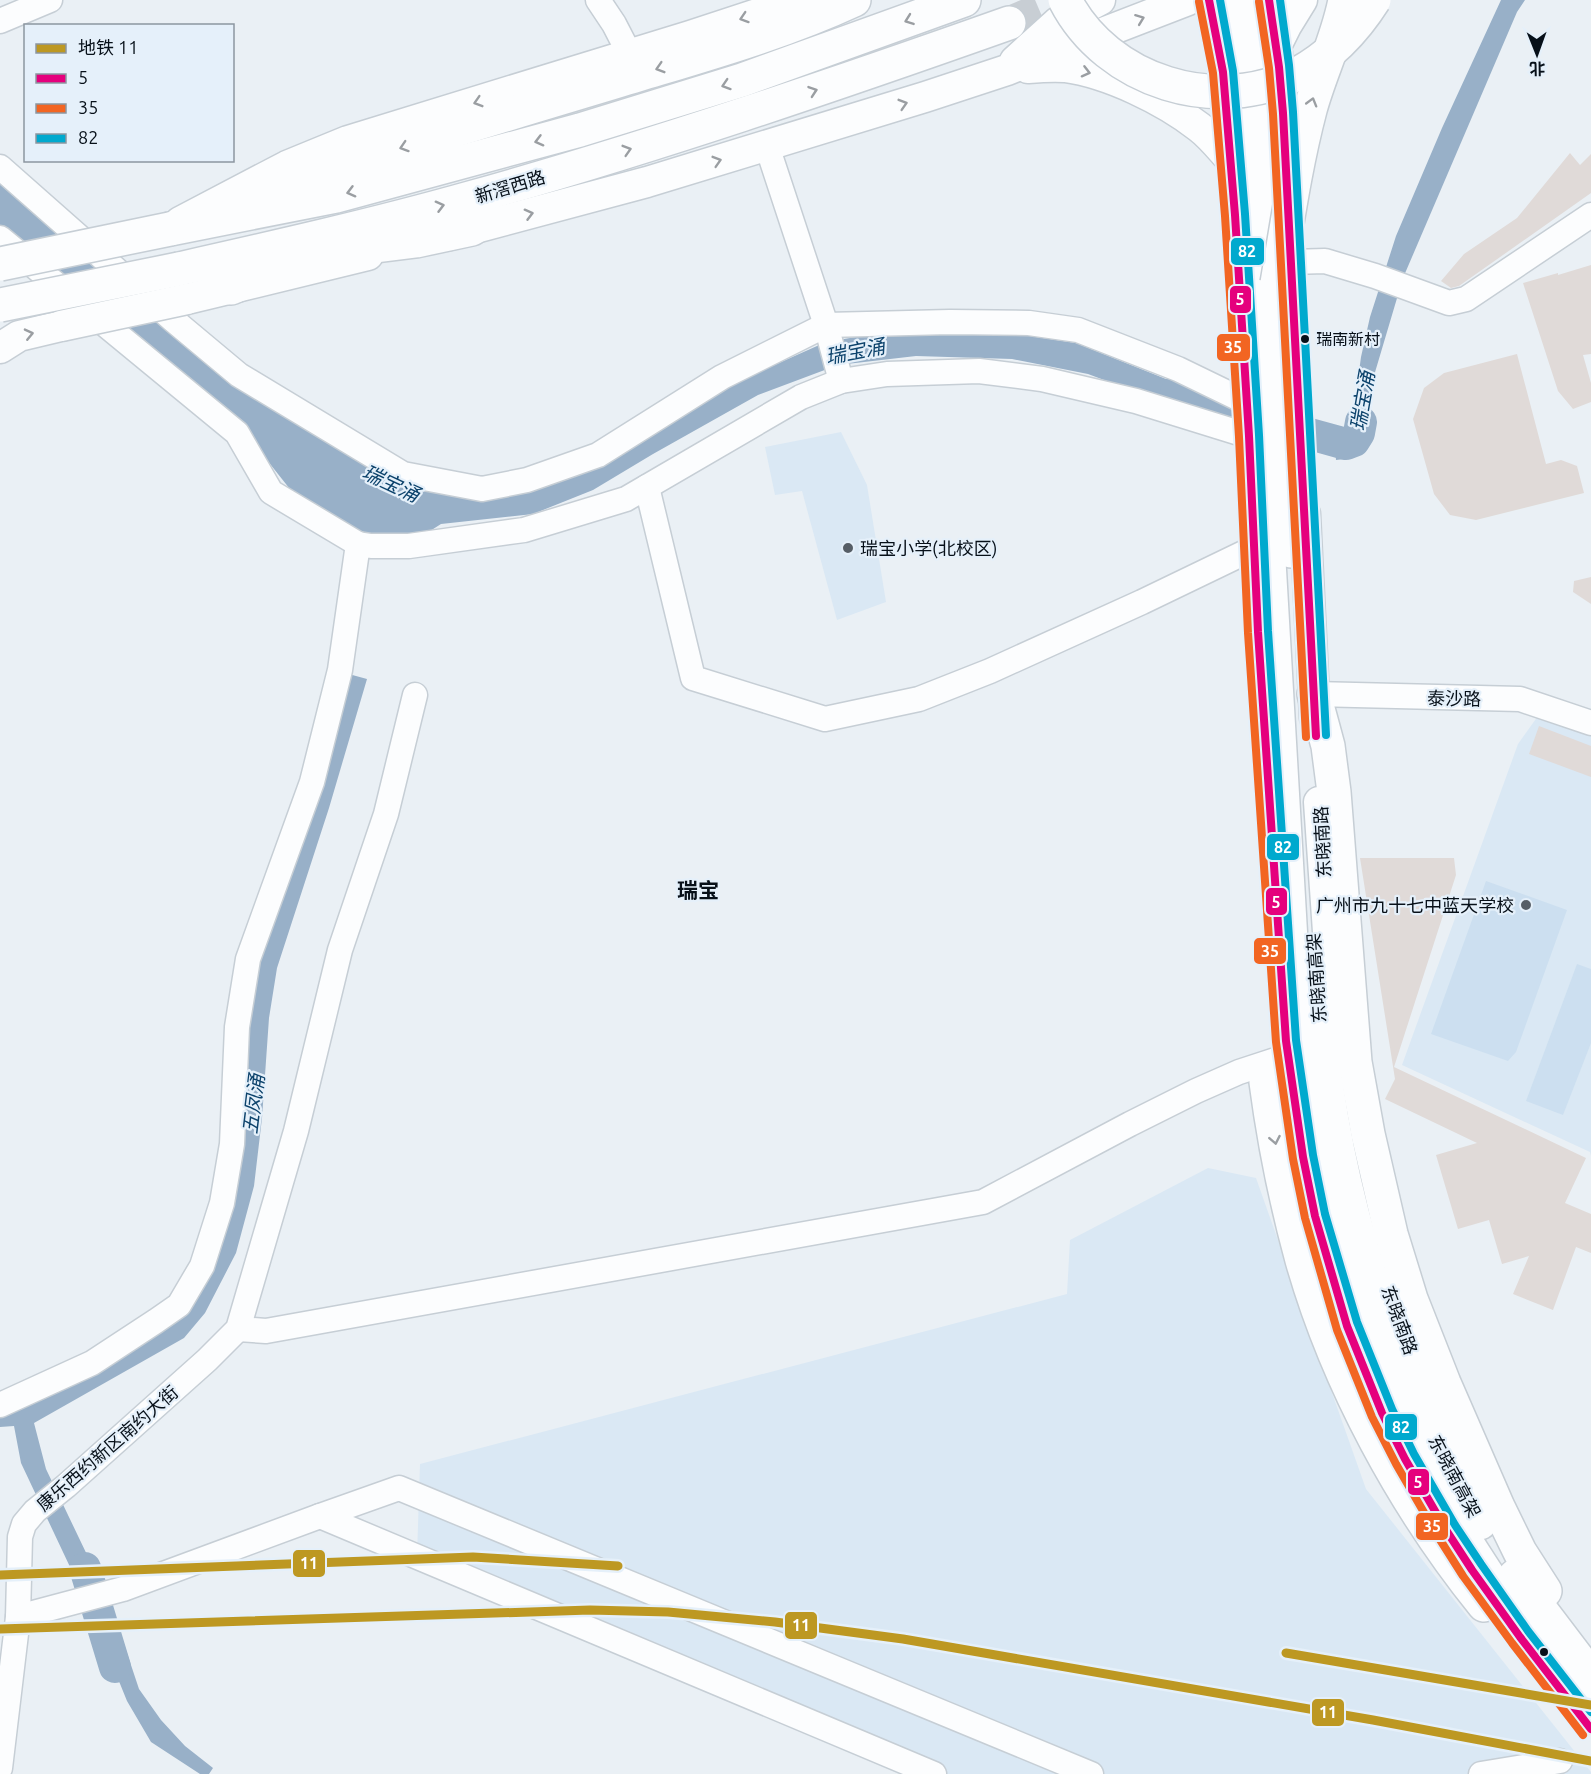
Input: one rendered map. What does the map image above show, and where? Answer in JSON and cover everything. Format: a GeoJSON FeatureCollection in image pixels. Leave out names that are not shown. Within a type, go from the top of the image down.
{"type":"FeatureCollection","features":[{"type":"Feature","properties":{"kind":"highway"},"geometry":{"type":"LineString","coordinates":[[170,229],[360,161],[780,30],[854,0]]}},
{"type":"Feature","properties":{"kind":"highway","name":"新滘西路"},"geometry":{"type":"LineString","coordinates":[[0,264],[336,196],[591,127],[742,80],[964,0]]}},
{"type":"Feature","properties":{"kind":"highway"},"geometry":{"type":"LineString","coordinates":[[1065,0],[1083,28],[1119,61],[1160,82],[1182,89],[1210,92],[1232,92],[1279,81],[1317,62],[1334,48],[1362,18],[1374,0]]}},
{"type":"Feature","properties":{"kind":"highway","name":"东晓南高架"},"geometry":{"type":"LineString","coordinates":[[1226,0],[1239,85],[1245,147],[1295,1010],[1302,1079],[1317,1162],[1336,1240],[1359,1317],[1384,1386],[1419,1460],[1436,1492],[1498,1592],[1591,1717]]}},
{"type":"Feature","properties":{"kind":"highway","name":"东晓南高架"},"geometry":{"type":"LineString","coordinates":[[1250,0],[1266,103],[1284,273],[1318,1011],[1326,1081],[1345,1180],[1364,1258],[1388,1331],[1416,1399],[1447,1462],[1470,1506],[1500,1555],[1591,1676]]}},
{"type":"Feature","properties":{"kind":"highway"},"geometry":{"type":"LineString","coordinates":[[1284,273],[1304,132],[1317,84],[1338,27],[1345,0]]}},
{"type":"Feature","properties":{"kind":"highway","name":"新滘西路"},"geometry":{"type":"LineString","coordinates":[[0,304],[183,284],[309,240],[471,198],[726,120],[1009,23]]}},
{"type":"Feature","properties":{"kind":"highway"},"geometry":{"type":"LineString","coordinates":[[231,288],[399,217]]}},
{"type":"Feature","properties":{"kind":"highway"},"geometry":{"type":"LineString","coordinates":[[183,284],[310,254],[416,241],[472,229]]}},
{"type":"Feature","properties":{"kind":"highway"},"geometry":{"type":"LineString","coordinates":[[1314,694],[1328,746],[1334,792],[1351,1025],[1361,1099],[1383,1203],[1407,1288],[1433,1357],[1520,1552],[1591,1661]]}},
{"type":"Feature","properties":{"kind":"highway"},"geometry":{"type":"LineString","coordinates":[[1266,1082],[1281,1173],[1303,1262],[1331,1343],[1363,1414],[1398,1479],[1456,1569],[1591,1731]]}},
{"type":"Feature","properties":{"kind":"main road"},"geometry":{"type":"LineString","coordinates":[[170,229],[287,166],[348,141],[630,55],[800,0]]}},
{"type":"Feature","properties":{"kind":"main road"},"geometry":{"type":"LineString","coordinates":[[1044,34],[1049,0]]}},
{"type":"Feature","properties":{"kind":"main road"},"geometry":{"type":"LineString","coordinates":[[1007,70],[1058,22],[1100,0]]}},
{"type":"Feature","properties":{"kind":"main road"},"geometry":{"type":"LineString","coordinates":[[0,348],[19,336],[61,326],[183,284],[231,288],[472,229],[647,182],[925,98],[1007,70],[1188,0]]}},
{"type":"Feature","properties":{"kind":"main road"},"geometry":{"type":"LineString","coordinates":[[1209,0],[1222,72],[1231,160],[1288,1056],[1303,1157],[1322,1242],[1347,1326],[1382,1413],[1428,1500],[1472,1570],[1591,1731]]}},
{"type":"Feature","properties":{"kind":"main road","name":"东晓南路"},"geometry":{"type":"LineString","coordinates":[[1269,0],[1283,113],[1284,273],[1314,694],[1336,1054],[1343,1103],[1369,1223],[1384,1276],[1403,1330],[1447,1436],[1509,1549],[1541,1597],[1591,1661]]}},
{"type":"Feature","properties":{"kind":"main road"},"geometry":{"type":"LineString","coordinates":[[1276,46],[1302,0]]}},
{"type":"Feature","properties":{"kind":"main road"},"geometry":{"type":"LineString","coordinates":[[1007,70],[1045,66],[1066,67],[1123,84],[1172,108],[1201,128],[1231,160]]}},
{"type":"Feature","properties":{"kind":"street"},"geometry":{"type":"LineString","coordinates":[[0,21],[50,0]]}},
{"type":"Feature","properties":{"kind":"street"},"geometry":{"type":"LineString","coordinates":[[598,0],[630,55]]}},
{"type":"Feature","properties":{"kind":"street"},"geometry":{"type":"LineString","coordinates":[[767,146],[826,326],[841,381]]}},
{"type":"Feature","properties":{"kind":"street"},"geometry":{"type":"LineString","coordinates":[[0,166],[172,319],[239,375],[403,474],[482,489],[527,480],[598,455],[722,377],[826,326],[928,322],[1029,322],[1078,330],[1178,369],[1246,402]]}},
{"type":"Feature","properties":{"kind":"street"},"geometry":{"type":"LineString","coordinates":[[1284,273],[1325,261],[1375,276],[1427,297],[1449,303],[1466,298],[1591,215]]}},
{"type":"Feature","properties":{"kind":"street"},"geometry":{"type":"LineString","coordinates":[[0,238],[237,433],[271,492],[358,544],[409,546],[524,530],[626,500],[801,397],[841,381],[887,374],[979,371],[1042,379],[1136,401],[1249,436]]}},
{"type":"Feature","properties":{"kind":"street"},"geometry":{"type":"LineString","coordinates":[[647,487],[693,678],[825,719],[919,699],[980,675],[1143,602],[1254,548]]}},
{"type":"Feature","properties":{"kind":"street"},"geometry":{"type":"LineString","coordinates":[[0,1405],[92,1363],[156,1321],[179,1305],[202,1266],[222,1203],[232,1144],[237,1027],[248,959],[312,782],[340,670],[358,544]]}},
{"type":"Feature","properties":{"kind":"street","name":"泰沙路"},"geometry":{"type":"LineString","coordinates":[[1314,694],[1520,699],[1591,723]]}},
{"type":"Feature","properties":{"kind":"street"},"geometry":{"type":"LineString","coordinates":[[415,695],[386,814],[340,950],[296,1131],[238,1329],[266,1330],[983,1202],[1196,1091],[1239,1072],[1288,1056]]}},
{"type":"Feature","properties":{"kind":"street","name":"康乐西约新区南约大街"},"geometry":{"type":"LineString","coordinates":[[0,1768],[18,1617],[20,1538],[24,1524],[35,1511],[207,1360],[238,1329]]}},
{"type":"Feature","properties":{"kind":"street"},"geometry":{"type":"LineString","coordinates":[[18,1617],[123,1589],[399,1488],[1091,1774]]}},
{"type":"Feature","properties":{"kind":"street"},"geometry":{"type":"LineString","coordinates":[[320,1516],[934,1774]]}},
{"type":"Feature","properties":{"kind":"street"},"geometry":{"type":"LineString","coordinates":[[1481,1774],[1560,1761]]}},
{"type":"Feature","properties":{"kind":"shaded area","name":"瑞宝小学(北校区)"},"geometry":{"type":"Polygon","coordinates":[[[841,432],[867,485],[886,602],[837,620],[802,491],[775,495],[765,447],[841,432]]]}},
{"type":"Feature","properties":{"kind":"shaded area","name":"广州市九十七中蓝天学校"},"geometry":{"type":"Polygon","coordinates":[[[1538,716],[1591,733],[1591,1156],[1590,1152],[1402,1065],[1518,744],[1538,716]]]}},
{"type":"Feature","properties":{"kind":"shaded area"},"geometry":{"type":"Polygon","coordinates":[[[1486,881],[1567,910],[1516,1052],[1508,1061],[1431,1034],[1486,881]]]}},
{"type":"Feature","properties":{"kind":"shaded area"},"geometry":{"type":"Polygon","coordinates":[[[1577,964],[1591,969],[1591,1043],[1563,1115],[1526,1101],[1577,964]]]}},
{"type":"Feature","properties":{"kind":"shaded area"},"geometry":{"type":"Polygon","coordinates":[[[1208,1168],[1256,1178],[1366,1489],[1591,1774],[934,1774],[417,1556],[420,1464],[1067,1294],[1070,1240],[1208,1168]]]}},
{"type":"Feature","properties":{"kind":"water"},"geometry":{"type":"Polygon","coordinates":[[[1501,0],[1525,0],[1517,12],[1403,278],[1373,379],[1363,445],[1354,458],[1336,460],[1334,432],[1351,431],[1361,357],[1370,317],[1396,236],[1442,128],[1501,0]]]}},
{"type":"Feature","properties":{"kind":"water"},"geometry":{"type":"Polygon","coordinates":[[[0,175],[342,449],[484,494],[826,342],[910,328],[977,328],[1076,343],[1216,399],[1216,422],[1088,374],[1012,359],[916,356],[838,365],[758,395],[593,490],[533,514],[441,524],[419,538],[366,539],[301,503],[236,421],[0,227],[0,175]]]}},
{"type":"Feature","properties":{"kind":"water","name":"五凤涌"},"geometry":{"type":"Polygon","coordinates":[[[345,673],[367,679],[329,808],[277,968],[269,1018],[262,1118],[254,1186],[236,1253],[205,1313],[184,1338],[34,1423],[46,1469],[101,1584],[79,1586],[21,1463],[14,1426],[0,1427],[0,1411],[79,1377],[205,1267],[251,961],[345,673]]]}},
{"type":"Feature","properties":{"kind":"water"},"geometry":{"type":"Polygon","coordinates":[[[117,1623],[139,1689],[161,1720],[185,1746],[213,1768],[209,1774],[200,1774],[151,1742],[127,1701],[97,1627],[117,1623]]]}},
{"type":"Feature","properties":{"kind":"building"},"geometry":{"type":"Polygon","coordinates":[[[1570,153],[1580,165],[1591,154],[1591,193],[1459,286],[1451,288],[1441,281],[1464,254],[1517,218],[1570,153]]]}},
{"type":"Feature","properties":{"kind":"building"},"geometry":{"type":"Polygon","coordinates":[[[1591,265],[1591,354],[1583,355],[1591,383],[1591,402],[1573,409],[1558,391],[1523,283],[1591,265]]]}},
{"type":"Feature","properties":{"kind":"building"},"geometry":{"type":"Polygon","coordinates":[[[1517,354],[1546,464],[1561,460],[1577,466],[1584,493],[1476,520],[1450,515],[1434,494],[1413,419],[1424,388],[1444,373],[1517,354]]]}},
{"type":"Feature","properties":{"kind":"building"},"geometry":{"type":"Polygon","coordinates":[[[1591,577],[1591,604],[1573,592],[1574,581],[1591,577]]]}},
{"type":"Feature","properties":{"kind":"building"},"geometry":{"type":"Polygon","coordinates":[[[1539,726],[1591,746],[1591,777],[1529,754],[1539,726]]]}},
{"type":"Feature","properties":{"kind":"building"},"geometry":{"type":"Polygon","coordinates":[[[1360,858],[1454,858],[1456,875],[1394,1067],[1586,1158],[1565,1203],[1591,1214],[1591,1253],[1576,1247],[1553,1310],[1513,1294],[1529,1256],[1502,1264],[1489,1220],[1458,1229],[1436,1155],[1477,1143],[1385,1099],[1395,1079],[1360,858]]]}},
{"type":"Feature","properties":{"kind":"waterway","name":"瑞宝涌"},"geometry":{"type":"LineString","coordinates":[[1176,392],[1205,405],[1346,444],[1354,441],[1359,433],[1361,422]]}},
{"type":"Feature","properties":{"kind":"waterway"},"geometry":{"type":"LineString","coordinates":[[85,1568],[115,1667]]}},
{"type":"Feature","properties":{"kind":"tunnel"},"geometry":{"type":"LineString","coordinates":[[1009,23],[1063,0]]}},
{"type":"Feature","properties":{"kind":"metro line","name":"11"},"geometry":{"type":"LineString","coordinates":[[0,1575],[473,1557],[618,1566]]}},
{"type":"Feature","properties":{"kind":"metro line","name":"11"},"geometry":{"type":"LineString","coordinates":[[0,1629],[590,1610],[668,1612],[775,1622],[903,1639],[1373,1720],[1591,1761]]}},
{"type":"Feature","properties":{"kind":"metro line","name":"11"},"geometry":{"type":"LineString","coordinates":[[1286,1653],[1591,1705]]}},
{"type":"Feature","properties":{"kind":"transit line","name":"5"},"geometry":{"type":"LineString","coordinates":[[1209,0],[1223,72],[1235,215],[1249,436],[1258,632],[1286,1041],[1303,1157],[1315,1216],[1347,1326],[1382,1413],[1405,1459],[1472,1570],[1591,1729]]}},
{"type":"Feature","properties":{"kind":"transit line","name":"82"},"geometry":{"type":"LineString","coordinates":[[1220,0],[1233,71],[1245,214],[1259,435],[1268,631],[1296,1040],[1313,1155],[1325,1214],[1357,1322],[1392,1409],[1414,1454],[1455,1525],[1481,1564],[1528,1631],[1591,1712]]}},
{"type":"Feature","properties":{"kind":"transit line","name":"5"},"geometry":{"type":"LineString","coordinates":[[1269,0],[1283,113],[1316,736]]}},
{"type":"Feature","properties":{"kind":"transit line","name":"82"},"geometry":{"type":"LineString","coordinates":[[1280,0],[1293,112],[1326,735]]}},
{"type":"Feature","properties":{"kind":"transit line","name":"35"},"geometry":{"type":"LineString","coordinates":[[1199,2],[1213,73],[1225,216],[1239,437],[1248,633],[1276,1042],[1293,1159],[1305,1218],[1337,1330],[1372,1417],[1396,1464],[1463,1576],[1583,1735]]}},
{"type":"Feature","properties":{"kind":"transit line","name":"35"},"geometry":{"type":"LineString","coordinates":[[1259,2],[1273,114],[1306,737]]}},
{"type":"Feature","properties":{"kind":"place","name":"瑞南新村"},"geometry":{"type":"Point","coordinates":[1305,339]}},
{"type":"Feature","properties":{"kind":"place","name":"瑞宝小学(北校区)"},"geometry":{"type":"Point","coordinates":[848,548]}},
{"type":"Feature","properties":{"kind":"place","name":"广州市九十七中蓝天学校"},"geometry":{"type":"Point","coordinates":[1526,905]}},
{"type":"Feature","properties":{"kind":"district","name":"瑞宝"},"geometry":{"type":"Point","coordinates":[698,890]}}]}
